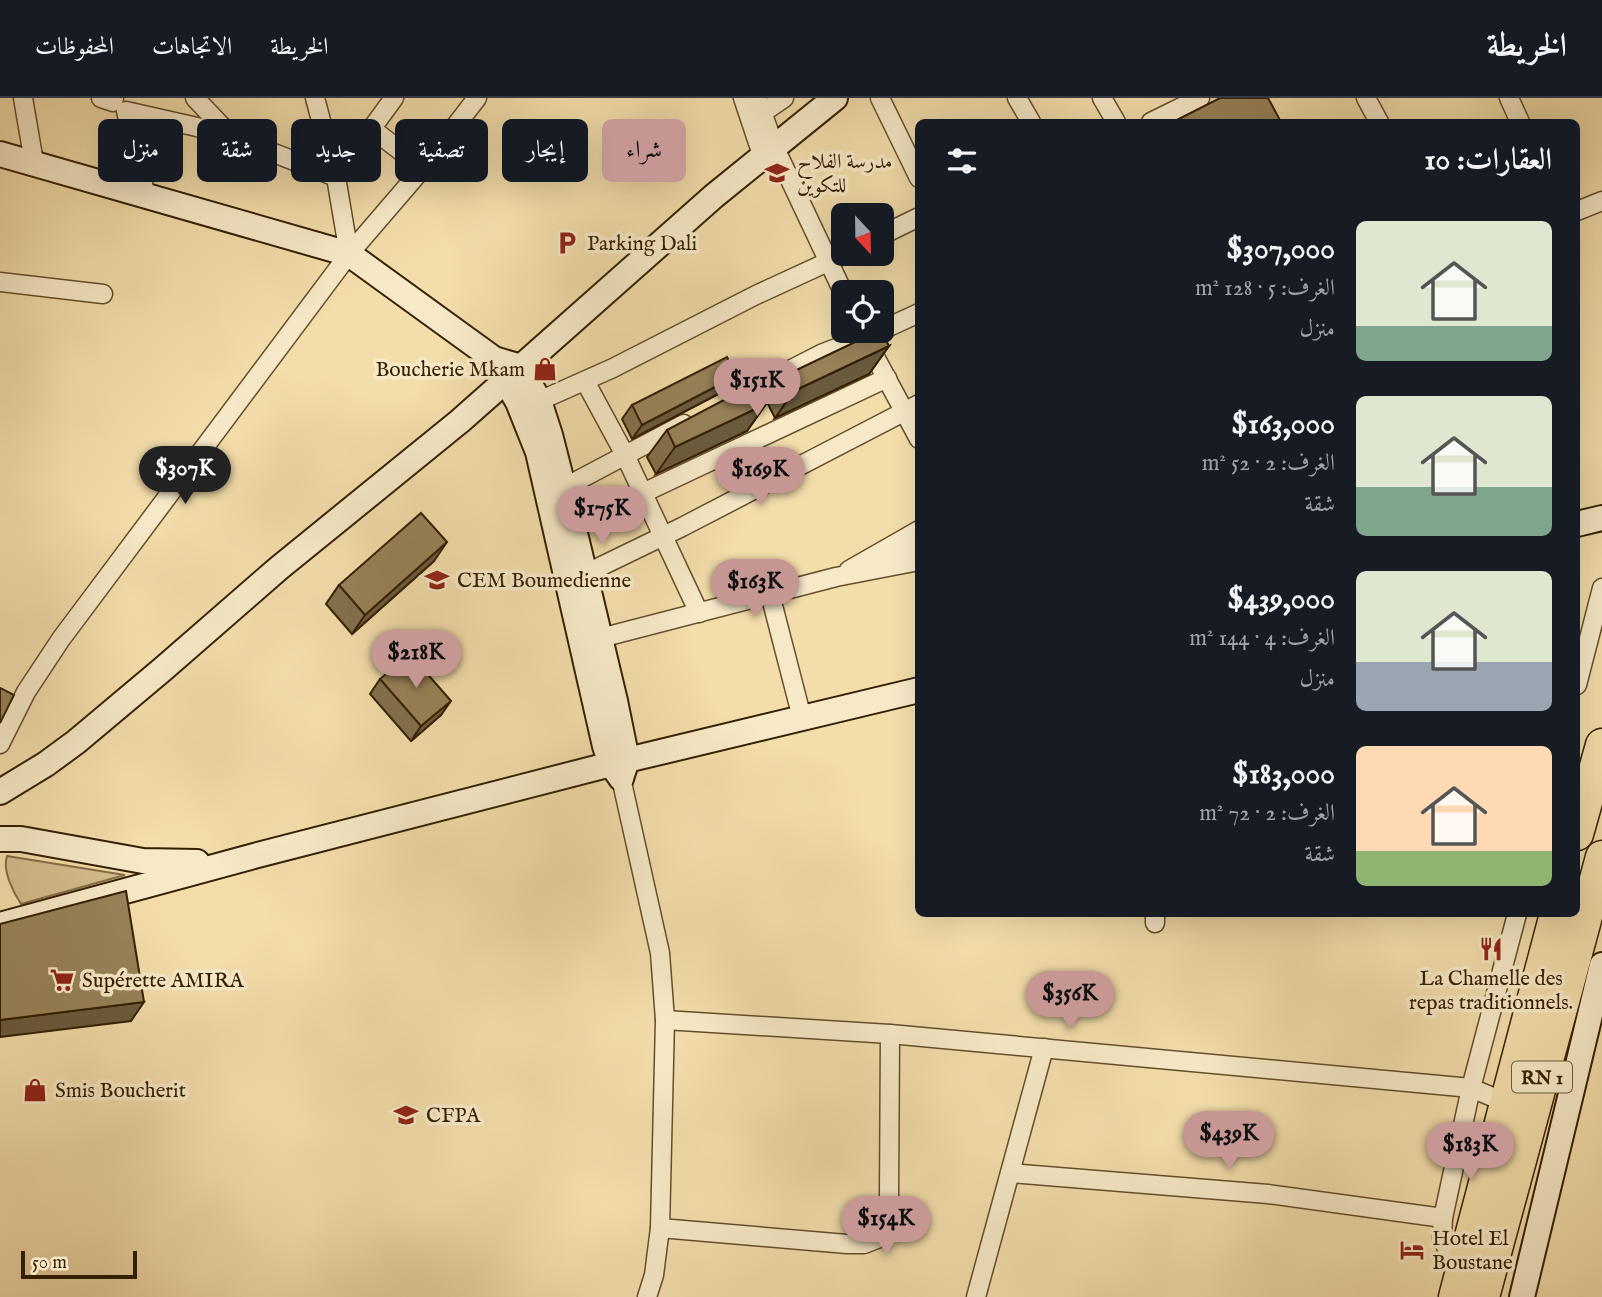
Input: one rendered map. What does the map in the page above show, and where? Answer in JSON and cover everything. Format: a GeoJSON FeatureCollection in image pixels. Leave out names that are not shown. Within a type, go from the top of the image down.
{"type":"FeatureCollection","features":[{"type":"Feature","properties":{"kind":"highway"},"geometry":{"type":"LineString","coordinates":[[1580,823],[1602,745]]}},
{"type":"Feature","properties":{"kind":"highway","name":"RN 1"},"geometry":{"type":"LineString","coordinates":[[1466,1291],[1602,859]]}},
{"type":"Feature","properties":{"kind":"highway","name":"RN 1"},"geometry":{"type":"LineString","coordinates":[[1466,1291],[1507,1103],[1580,925]]}},
{"type":"Feature","properties":{"kind":"street"},"geometry":{"type":"LineString","coordinates":[[23,98],[34,162]]}},
{"type":"Feature","properties":{"kind":"street"},"geometry":{"type":"LineString","coordinates":[[195,98],[215,119]]}},
{"type":"Feature","properties":{"kind":"street"},"geometry":{"type":"LineString","coordinates":[[315,98],[321,119]]}},
{"type":"Feature","properties":{"kind":"street"},"geometry":{"type":"LineString","coordinates":[[379,119],[394,98]]}},
{"type":"Feature","properties":{"kind":"street"},"geometry":{"type":"LineString","coordinates":[[461,119],[477,98]]}},
{"type":"Feature","properties":{"kind":"street"},"geometry":{"type":"LineString","coordinates":[[743,98],[769,153],[837,280]]}},
{"type":"Feature","properties":{"kind":"street"},"geometry":{"type":"LineString","coordinates":[[769,153],[760,106],[784,98]]}},
{"type":"Feature","properties":{"kind":"street"},"geometry":{"type":"LineString","coordinates":[[0,792],[46,764],[76,741],[513,374],[714,196],[835,98]]}},
{"type":"Feature","properties":{"kind":"street"},"geometry":{"type":"LineString","coordinates":[[1017,98],[1029,119]]}},
{"type":"Feature","properties":{"kind":"street"},"geometry":{"type":"LineString","coordinates":[[1102,98],[1114,119]]}},
{"type":"Feature","properties":{"kind":"street"},"geometry":{"type":"LineString","coordinates":[[1366,98],[1377,119]]}},
{"type":"Feature","properties":{"kind":"street"},"geometry":{"type":"LineString","coordinates":[[1509,98],[1519,119]]}},
{"type":"Feature","properties":{"kind":"street"},"geometry":{"type":"LineString","coordinates":[[1157,119],[1195,99]]}},
{"type":"Feature","properties":{"kind":"street"},"geometry":{"type":"LineString","coordinates":[[886,100],[915,168]]}},
{"type":"Feature","properties":{"kind":"street"},"geometry":{"type":"LineString","coordinates":[[113,102],[146,196]]}},
{"type":"Feature","properties":{"kind":"street"},"geometry":{"type":"LineString","coordinates":[[113,102],[197,127]]}},
{"type":"Feature","properties":{"kind":"street"},"geometry":{"type":"LineString","coordinates":[[381,136],[395,147]]}},
{"type":"Feature","properties":{"kind":"street"},"geometry":{"type":"LineString","coordinates":[[0,154],[349,254],[494,359],[539,401],[550,435],[555,491],[620,767],[660,953],[665,1020],[660,1228],[654,1275],[647,1297]]}},
{"type":"Feature","properties":{"kind":"street"},"geometry":{"type":"LineString","coordinates":[[337,182],[349,254]]}},
{"type":"Feature","properties":{"kind":"street"},"geometry":{"type":"LineString","coordinates":[[0,744],[26,692],[61,639],[349,254],[411,182]]}},
{"type":"Feature","properties":{"kind":"street"},"geometry":{"type":"LineString","coordinates":[[1580,210],[1602,201]]}},
{"type":"Feature","properties":{"kind":"street"},"geometry":{"type":"LineString","coordinates":[[894,231],[915,222]]}},
{"type":"Feature","properties":{"kind":"street"},"geometry":{"type":"LineString","coordinates":[[539,401],[831,260]]}},
{"type":"Feature","properties":{"kind":"street"},"geometry":{"type":"LineString","coordinates":[[0,282],[103,294]]}},
{"type":"Feature","properties":{"kind":"street"},"geometry":{"type":"LineString","coordinates":[[894,323],[915,315]]}},
{"type":"Feature","properties":{"kind":"street"},"geometry":{"type":"LineString","coordinates":[[719,407],[745,400],[821,354],[846,343]]}},
{"type":"Feature","properties":{"kind":"street"},"geometry":{"type":"LineString","coordinates":[[585,574],[912,407],[887,377],[876,343]]}},
{"type":"Feature","properties":{"kind":"street"},"geometry":{"type":"LineString","coordinates":[[513,374],[518,402],[555,491],[585,574],[591,641]]}},
{"type":"Feature","properties":{"kind":"street"},"geometry":{"type":"LineString","coordinates":[[643,493],[760,431],[887,377]]}},
{"type":"Feature","properties":{"kind":"street"},"geometry":{"type":"LineString","coordinates":[[585,381],[625,455],[699,613]]}},
{"type":"Feature","properties":{"kind":"street"},"geometry":{"type":"LineString","coordinates":[[555,491],[695,419]]}},
{"type":"Feature","properties":{"kind":"street"},"geometry":{"type":"LineString","coordinates":[[836,577],[915,532]]}},
{"type":"Feature","properties":{"kind":"street"},"geometry":{"type":"LineString","coordinates":[[866,572],[915,549]]}},
{"type":"Feature","properties":{"kind":"street"},"geometry":{"type":"LineString","coordinates":[[591,641],[836,577],[915,563]]}},
{"type":"Feature","properties":{"kind":"street"},"geometry":{"type":"LineString","coordinates":[[1580,673],[1602,588]]}},
{"type":"Feature","properties":{"kind":"street"},"geometry":{"type":"LineString","coordinates":[[769,594],[802,718]]}},
{"type":"Feature","properties":{"kind":"street"},"geometry":{"type":"LineString","coordinates":[[2,918],[620,767],[915,691]]}},
{"type":"Feature","properties":{"kind":"street"},"geometry":{"type":"LineString","coordinates":[[0,839],[21,839],[143,861],[184,863],[254,856]]}},
{"type":"Feature","properties":{"kind":"street"},"geometry":{"type":"LineString","coordinates":[[1466,1291],[1442,1237],[1443,1218],[1471,1088],[1516,917]]}},
{"type":"Feature","properties":{"kind":"street"},"geometry":{"type":"LineString","coordinates":[[1522,1297],[1602,965]]}},
{"type":"Feature","properties":{"kind":"street"},"geometry":{"type":"LineString","coordinates":[[665,1020],[890,1034],[1471,1088],[1507,1103]]}},
{"type":"Feature","properties":{"kind":"street"},"geometry":{"type":"LineString","coordinates":[[660,1228],[848,1244],[864,1244],[882,1237],[890,1196],[890,1034]]}},
{"type":"Feature","properties":{"kind":"street"},"geometry":{"type":"LineString","coordinates":[[976,1297],[1044,1048]]}},
{"type":"Feature","properties":{"kind":"street"},"geometry":{"type":"LineString","coordinates":[[1010,1173],[1268,1194],[1443,1218]]}},
{"type":"Feature","properties":{"kind":"shaded area"},"geometry":{"type":"Polygon","coordinates":[[[7,856],[125,875],[21,904],[7,874],[7,856]]]}},
{"type":"Feature","properties":{"kind":"building"},"geometry":{"type":"Polygon","coordinates":[[[1220,98],[1268,98],[1279,119],[1179,119],[1220,98]]]}},
{"type":"Feature","properties":{"kind":"building"},"geometry":{"type":"Polygon","coordinates":[[[853,343],[887,343],[889,346],[794,391],[786,375],[853,343]]]}},
{"type":"Feature","properties":{"kind":"building"},"geometry":{"type":"Polygon","coordinates":[[[727,357],[736,376],[642,425],[632,405],[727,357]]]}},
{"type":"Feature","properties":{"kind":"building"},"geometry":{"type":"Polygon","coordinates":[[[756,383],[766,404],[675,447],[667,430],[756,383]]]}},
{"type":"Feature","properties":{"kind":"building"},"geometry":{"type":"Polygon","coordinates":[[[421,513],[447,542],[365,615],[339,585],[421,513]]]}},
{"type":"Feature","properties":{"kind":"building"},"geometry":{"type":"Polygon","coordinates":[[[410,654],[451,701],[421,726],[380,679],[410,654]]]}},
{"type":"Feature","properties":{"kind":"building"},"geometry":{"type":"Polygon","coordinates":[[[0,688],[14,695],[0,723],[0,688]]]}},
{"type":"Feature","properties":{"kind":"building","name":"Supérette AMIRA"},"geometry":{"type":"Polygon","coordinates":[[[126,891],[144,1002],[0,1020],[0,924],[126,891]]]}},
{"type":"Feature","properties":{"kind":"place","name":"مدرسة الفلاح للتكوين"},"geometry":{"type":"Point","coordinates":[777,173]}},
{"type":"Feature","properties":{"kind":"place","name":"Parking Dali"},"geometry":{"type":"Point","coordinates":[567,243]}},
{"type":"Feature","properties":{"kind":"place","name":"Boucherie Mkam"},"geometry":{"type":"Point","coordinates":[545,369]}},
{"type":"Feature","properties":{"kind":"place","name":"CEM Boumedienne"},"geometry":{"type":"Point","coordinates":[437,580]}},
{"type":"Feature","properties":{"kind":"place","name":"La Chamelle des repas traditionnels."},"geometry":{"type":"Point","coordinates":[1491,949]}},
{"type":"Feature","properties":{"kind":"place","name":"Supérette AMIRA"},"geometry":{"type":"Point","coordinates":[62,980]}},
{"type":"Feature","properties":{"kind":"place","name":"Smis Boucherit"},"geometry":{"type":"Point","coordinates":[35,1090]}},
{"type":"Feature","properties":{"kind":"place","name":"CFPA"},"geometry":{"type":"Point","coordinates":[406,1115]}},
{"type":"Feature","properties":{"kind":"place","name":"Hotel El Boustane"},"geometry":{"type":"Point","coordinates":[1412,1250]}}]}
